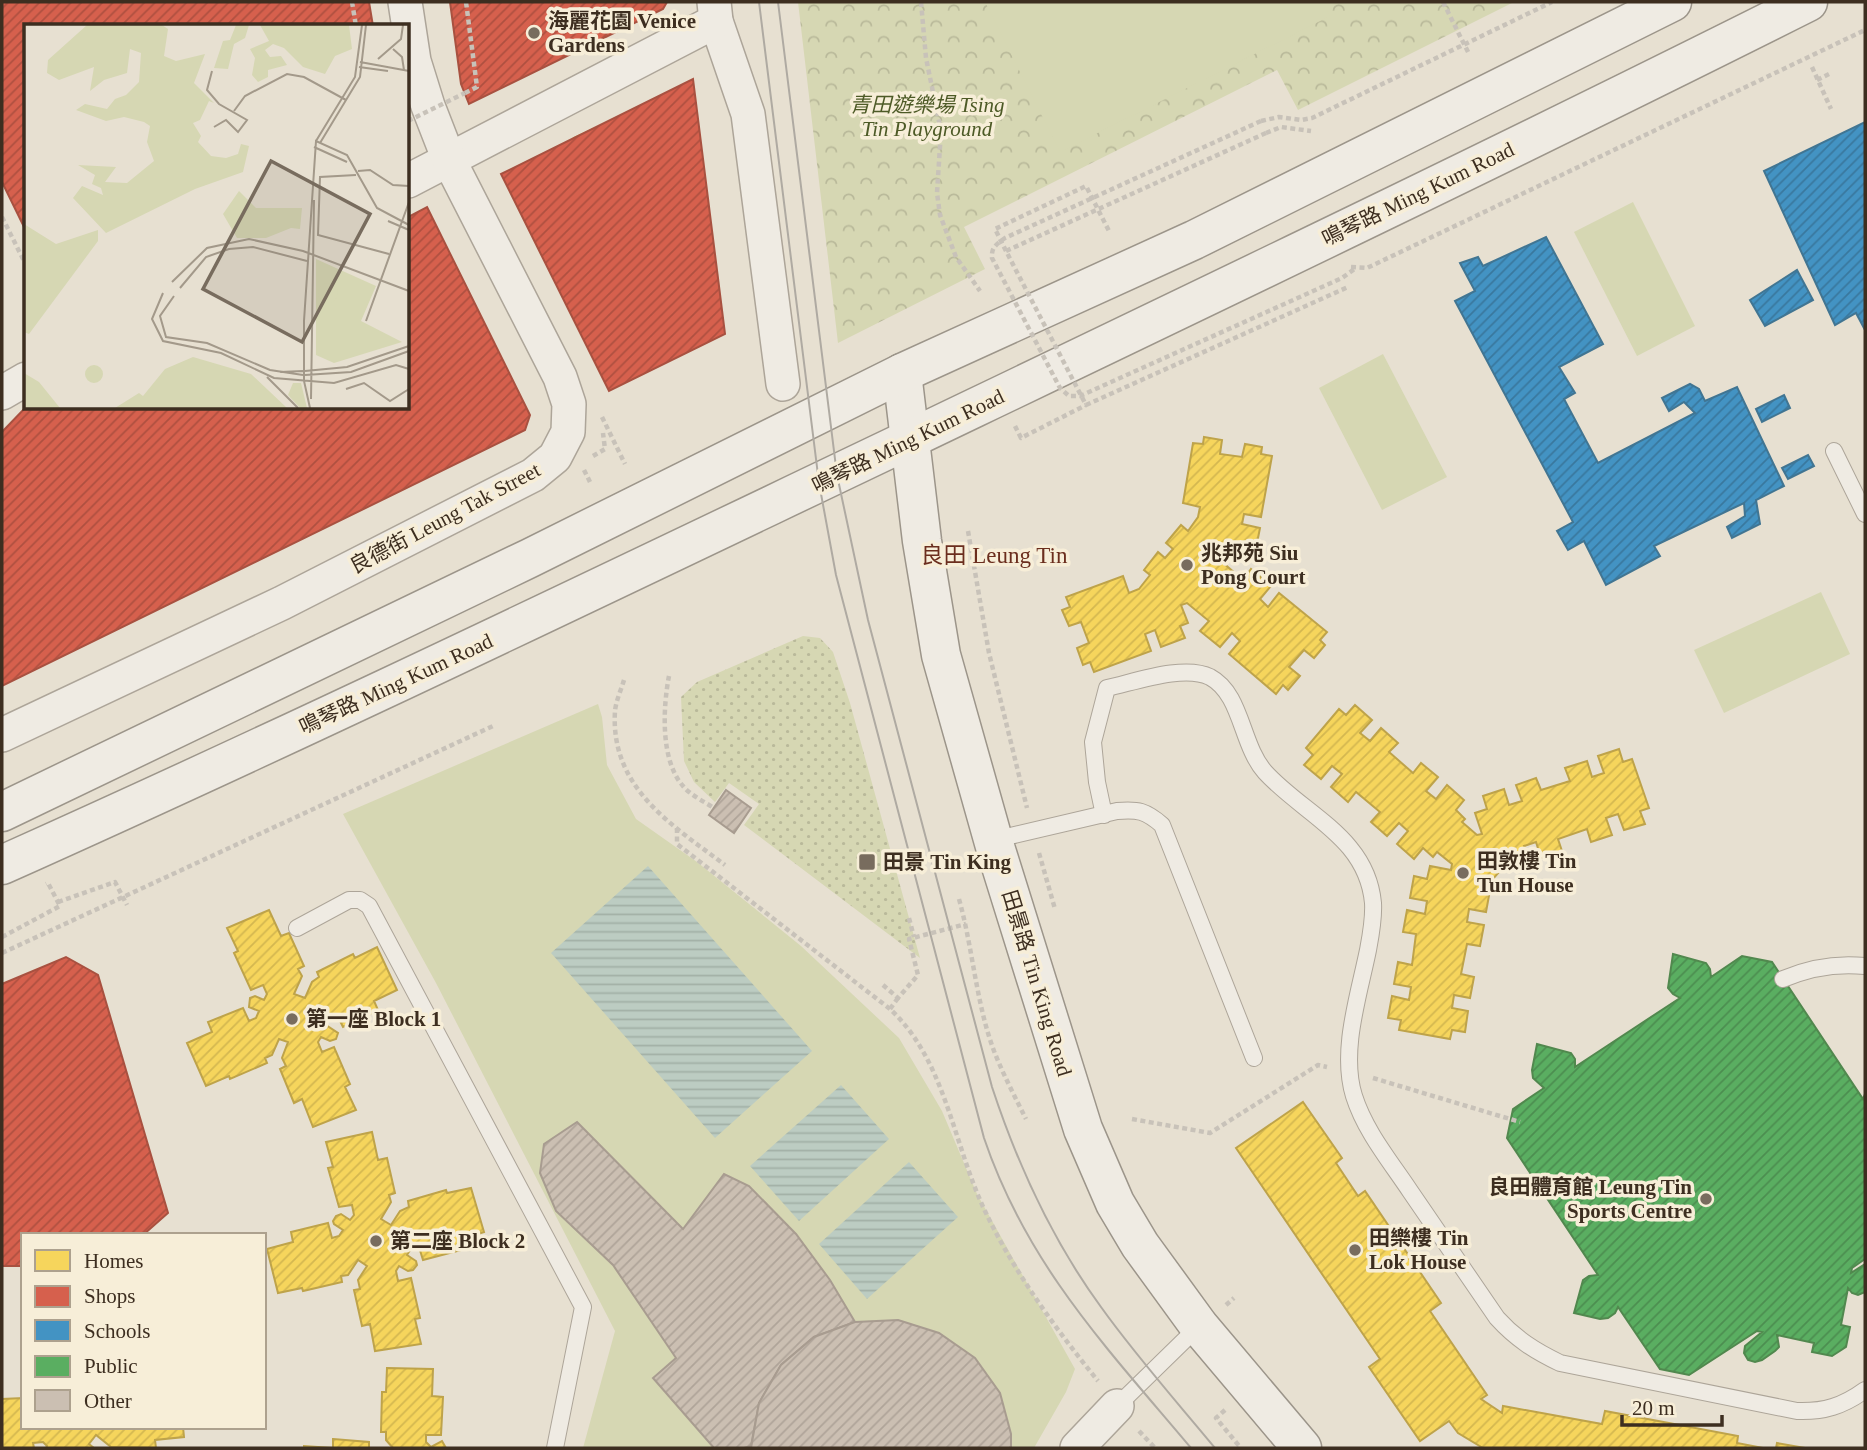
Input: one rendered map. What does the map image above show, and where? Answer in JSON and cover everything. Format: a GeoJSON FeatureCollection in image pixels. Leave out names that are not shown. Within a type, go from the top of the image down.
{"type":"FeatureCollection","features":[{"type":"Feature","properties":{"kind":"main road"},"geometry":{"type":"LineString","coordinates":[[2,811],[530,558],[902,373],[1194,240],[1672,2]]}},
{"type":"Feature","properties":{"kind":"main road","name":"鳴琴路 Ming Kum Road"},"geometry":{"type":"LineString","coordinates":[[2,866],[248,754],[910,439],[1606,103],[1808,2]]}},
{"type":"Feature","properties":{"kind":"main road","name":"田景路 Tin King Road"},"geometry":{"type":"LineString","coordinates":[[902,373],[921,530],[941,655],[993,840],[1083,1129],[1115,1203],[1140,1245],[1199,1326],[1302,1448]]}},
{"type":"Feature","properties":{"kind":"street","name":"良德街 Leung Tak Street"},"geometry":{"type":"LineString","coordinates":[[405,2],[408,24]]}},
{"type":"Feature","properties":{"kind":"street"},"geometry":{"type":"LineString","coordinates":[[431,169],[715,12],[748,114],[783,384]]}},
{"type":"Feature","properties":{"kind":"street","name":"良德街 Leung Tak Street"},"geometry":{"type":"LineString","coordinates":[[2,735],[293,597],[533,475],[555,457],[568,432],[569,404],[560,377],[431,169],[428,106],[414,61],[410,35]]}},
{"type":"Feature","properties":{"kind":"street"},"geometry":{"type":"LineString","coordinates":[[2,393],[24,380]]}},
{"type":"Feature","properties":{"kind":"street"},"geometry":{"type":"LineString","coordinates":[[1076,1448],[1118,1406]]}},
{"type":"Feature","properties":{"kind":"lane"},"geometry":{"type":"LineString","coordinates":[[1834,451],[1865,514]]}},
{"type":"Feature","properties":{"kind":"lane"},"geometry":{"type":"LineString","coordinates":[[1104,815],[1093,742],[1107,688],[1181,672],[1208,676],[1220,684],[1229,694],[1257,762],[1274,781],[1356,853],[1371,887],[1373,922],[1350,1045],[1348,1070],[1354,1096],[1373,1136],[1497,1318],[1532,1349],[1560,1363],[1797,1411],[1816,1412],[1835,1408],[1865,1390]]}},
{"type":"Feature","properties":{"kind":"lane"},"geometry":{"type":"LineString","coordinates":[[993,840],[1132,809],[1149,813],[1162,825],[1254,1058]]}},
{"type":"Feature","properties":{"kind":"lane"},"geometry":{"type":"LineString","coordinates":[[297,928],[349,900],[360,900],[369,906],[583,1307],[555,1448]]}},
{"type":"Feature","properties":{"kind":"lane"},"geometry":{"type":"LineString","coordinates":[[1783,979],[1823,966],[1865,966]]}},
{"type":"Feature","properties":{"kind":"lane"},"geometry":{"type":"LineString","coordinates":[[1118,1406],[1199,1326]]}},
{"type":"Feature","properties":{"kind":"path"},"geometry":{"type":"LineString","coordinates":[[352,2],[356,24]]}},
{"type":"Feature","properties":{"kind":"path"},"geometry":{"type":"LineString","coordinates":[[410,120],[477,87],[466,2]]}},
{"type":"Feature","properties":{"kind":"path"},"geometry":{"type":"LineString","coordinates":[[921,2],[926,58],[941,131],[937,193],[940,215],[956,257],[980,291]]}},
{"type":"Feature","properties":{"kind":"path"},"geometry":{"type":"LineString","coordinates":[[1443,2],[1469,54]]}},
{"type":"Feature","properties":{"kind":"path"},"geometry":{"type":"LineString","coordinates":[[1356,268],[1342,278],[1080,396],[1069,396],[1060,388],[992,258],[991,251],[1005,238],[1261,121],[1279,117],[1301,120],[1312,117],[1552,2]]}},
{"type":"Feature","properties":{"kind":"path"},"geometry":{"type":"LineString","coordinates":[[1812,67],[1831,109]]}},
{"type":"Feature","properties":{"kind":"path"},"geometry":{"type":"LineString","coordinates":[[1817,80],[1829,75]]}},
{"type":"Feature","properties":{"kind":"path"},"geometry":{"type":"LineString","coordinates":[[413,117],[431,169]]}},
{"type":"Feature","properties":{"kind":"path"},"geometry":{"type":"LineString","coordinates":[[1006,251],[1266,133],[1281,128],[1311,131]]}},
{"type":"Feature","properties":{"kind":"path"},"geometry":{"type":"LineString","coordinates":[[1086,405],[995,229],[1086,186],[1109,230]]}},
{"type":"Feature","properties":{"kind":"path"},"geometry":{"type":"LineString","coordinates":[[2,217],[24,261]]}},
{"type":"Feature","properties":{"kind":"path"},"geometry":{"type":"LineString","coordinates":[[1021,438],[1086,405],[1348,286]]}},
{"type":"Feature","properties":{"kind":"path"},"geometry":{"type":"LineString","coordinates":[[600,413],[625,464]]}},
{"type":"Feature","properties":{"kind":"path"},"geometry":{"type":"LineString","coordinates":[[968,531],[989,653],[1033,831],[1056,911]]}},
{"type":"Feature","properties":{"kind":"path"},"geometry":{"type":"LineString","coordinates":[[669,676],[664,706],[669,760],[683,787],[714,808]]}},
{"type":"Feature","properties":{"kind":"path"},"geometry":{"type":"LineString","coordinates":[[624,680],[615,710],[618,740],[625,768],[634,787],[646,802],[725,865]]}},
{"type":"Feature","properties":{"kind":"path"},"geometry":{"type":"LineString","coordinates":[[2,953],[493,726]]}},
{"type":"Feature","properties":{"kind":"path"},"geometry":{"type":"LineString","coordinates":[[677,828],[677,844],[890,1009],[918,1040],[985,1210],[1023,1280],[1071,1348],[1118,1406]]}},
{"type":"Feature","properties":{"kind":"path"},"geometry":{"type":"LineString","coordinates":[[58,902],[115,882],[127,905]]}},
{"type":"Feature","properties":{"kind":"path"},"geometry":{"type":"LineString","coordinates":[[2,937],[60,906],[48,883],[37,889]]}},
{"type":"Feature","properties":{"kind":"path"},"geometry":{"type":"LineString","coordinates":[[959,899],[994,1050],[1026,1119]]}},
{"type":"Feature","properties":{"kind":"path"},"geometry":{"type":"LineString","coordinates":[[909,918],[914,937]]}},
{"type":"Feature","properties":{"kind":"path"},"geometry":{"type":"LineString","coordinates":[[890,1009],[918,975],[909,939],[966,924]]}},
{"type":"Feature","properties":{"kind":"path"},"geometry":{"type":"LineString","coordinates":[[883,985],[898,998]]}},
{"type":"Feature","properties":{"kind":"path"},"geometry":{"type":"LineString","coordinates":[[1132,1119],[1210,1133],[1318,1065],[1348,1070],[1520,1122]]}},
{"type":"Feature","properties":{"kind":"green space","name":"青田遊樂場 Tsing Tin Playground"},"geometry":{"type":"Polygon","coordinates":[[[798,2],[1514,2],[1298,110],[1277,70],[964,227],[985,269],[838,343],[798,2]]]}},
{"type":"Feature","properties":{"kind":"green space"},"geometry":{"type":"Polygon","coordinates":[[[985,2],[1323,2],[1330,16],[1060,152],[985,2]]]}},
{"type":"Feature","properties":{"kind":"green space"},"geometry":{"type":"Polygon","coordinates":[[[1633,202],[1695,326],[1637,356],[1574,232],[1633,202]]]}},
{"type":"Feature","properties":{"kind":"green space"},"geometry":{"type":"Polygon","coordinates":[[[1383,354],[1447,477],[1382,510],[1319,388],[1383,354]]]}},
{"type":"Feature","properties":{"kind":"green space"},"geometry":{"type":"Polygon","coordinates":[[[1821,592],[1850,654],[1724,713],[1694,650],[1821,592]]]}},
{"type":"Feature","properties":{"kind":"green space"},"geometry":{"type":"Polygon","coordinates":[[[803,636],[820,638],[833,652],[850,703],[920,958],[744,825],[759,804],[729,783],[715,802],[694,782],[684,761],[681,697],[697,682],[803,636]]]}},
{"type":"Feature","properties":{"kind":"green space"},"geometry":{"type":"Polygon","coordinates":[[[598,704],[607,765],[636,819],[697,862],[801,946],[899,1038],[942,1111],[977,1194],[1075,1369],[1066,1392],[1034,1448],[583,1448],[615,1331],[436,983],[343,814],[598,704]]]}},
{"type":"Feature","properties":{"kind":"shaded area"},"geometry":{"type":"Polygon","coordinates":[[[648,866],[812,1051],[715,1138],[551,953],[648,866]]]}},
{"type":"Feature","properties":{"kind":"shaded area"},"geometry":{"type":"Polygon","coordinates":[[[841,1085],[889,1139],[799,1221],[750,1166],[841,1085]]]}},
{"type":"Feature","properties":{"kind":"shaded area"},"geometry":{"type":"Polygon","coordinates":[[[909,1162],[958,1217],[867,1299],[819,1244],[909,1162]]]}},
{"type":"Feature","properties":{"kind":"building: Homes"},"geometry":{"type":"Polygon","coordinates":[[[41,2],[67,2],[59,14],[41,2]]]}},
{"type":"Feature","properties":{"kind":"building: Homes"},"geometry":{"type":"Polygon","coordinates":[[[78,2],[148,4],[133,24],[124,24],[105,11],[96,24],[72,24],[65,19],[78,2]]]}},
{"type":"Feature","properties":{"kind":"building: Homes"},"geometry":{"type":"Polygon","coordinates":[[[469,2],[524,2],[530,40],[515,42],[514,32],[505,34],[500,4],[470,9],[469,2]]]}},
{"type":"Feature","properties":{"kind":"building: Homes"},"geometry":{"type":"Polygon","coordinates":[[[536,2],[561,2],[564,24],[554,25],[556,35],[541,38],[536,2]]]}},
{"type":"Feature","properties":{"kind":"building: Homes"},"geometry":{"type":"Polygon","coordinates":[[[593,129],[608,160],[625,152],[653,209],[647,212],[663,245],[645,255],[640,245],[630,251],[627,260],[655,318],[636,328],[631,318],[623,322],[630,337],[605,349],[594,326],[589,328],[578,305],[574,307],[567,292],[588,281],[582,267],[578,277],[556,270],[580,197],[573,195],[578,177],[586,180],[587,177],[574,150],[579,148],[574,138],[593,129]]]}},
{"type":"Feature","properties":{"kind":"building: Homes"},"geometry":{"type":"Polygon","coordinates":[[[24,167],[24,190],[14,182],[24,167]]]}},
{"type":"Feature","properties":{"kind":"building: Homes"},"geometry":{"type":"Polygon","coordinates":[[[426,258],[438,279],[411,294],[415,301],[441,288],[453,309],[426,323],[440,349],[431,354],[435,363],[422,369],[410,345],[410,266],[426,258]]]}},
{"type":"Feature","properties":{"kind":"building: Homes","name":"兆邦苑 Siu Pong Court"},"geometry":{"type":"Polygon","coordinates":[[[1204,437],[1222,440],[1220,454],[1242,457],[1245,444],[1262,447],[1261,454],[1272,456],[1261,517],[1244,514],[1242,524],[1260,528],[1255,553],[1242,551],[1241,558],[1222,555],[1221,561],[1243,580],[1251,569],[1271,586],[1260,599],[1268,607],[1279,593],[1327,632],[1320,640],[1325,645],[1314,658],[1304,650],[1289,667],[1300,676],[1288,690],[1283,685],[1276,694],[1229,654],[1240,641],[1232,633],[1220,647],[1200,631],[1209,621],[1187,603],[1181,605],[1188,623],[1180,626],[1185,638],[1161,647],[1155,630],[1145,634],[1151,651],[1094,672],[1090,662],[1083,665],[1077,648],[1089,643],[1081,622],[1069,626],[1062,610],[1070,607],[1066,597],[1123,576],[1129,593],[1139,589],[1150,575],[1144,570],[1158,552],[1165,558],[1173,549],[1166,543],[1181,525],[1188,531],[1198,517],[1200,507],[1183,503],[1193,443],[1203,444],[1204,437]]]}},
{"type":"Feature","properties":{"kind":"building: Homes","name":"田敦樓 Tin Tun House"},"geometry":{"type":"Polygon","coordinates":[[[1355,705],[1372,720],[1360,733],[1370,741],[1381,728],[1398,743],[1389,752],[1413,773],[1421,763],[1438,777],[1426,791],[1436,799],[1447,785],[1464,800],[1456,810],[1465,819],[1462,822],[1477,835],[1482,834],[1475,813],[1487,809],[1483,796],[1504,789],[1509,805],[1522,801],[1516,785],[1536,778],[1541,790],[1570,781],[1565,768],[1587,761],[1592,777],[1604,773],[1598,756],[1619,749],[1623,762],[1632,759],[1649,808],[1640,811],[1645,824],[1624,830],[1618,814],[1606,818],[1612,835],[1591,842],[1587,829],[1558,839],[1562,851],[1541,858],[1536,842],[1524,846],[1529,862],[1508,870],[1506,864],[1484,889],[1490,890],[1486,912],[1469,909],[1467,922],[1484,925],[1480,946],[1467,944],[1461,974],[1474,977],[1470,998],[1454,995],[1452,1008],[1468,1011],[1465,1032],[1452,1030],[1450,1039],[1399,1030],[1401,1020],[1388,1018],[1392,996],[1409,1000],[1411,987],[1394,984],[1398,962],[1412,965],[1416,934],[1403,932],[1407,910],[1425,914],[1427,901],[1410,898],[1414,876],[1427,879],[1430,866],[1451,870],[1452,864],[1437,852],[1433,857],[1423,848],[1414,859],[1397,844],[1408,831],[1399,823],[1387,836],[1371,822],[1380,812],[1356,792],[1348,802],[1331,787],[1342,774],[1332,766],[1321,779],[1304,765],[1313,755],[1306,748],[1339,709],[1346,715],[1355,705]]]}},
{"type":"Feature","properties":{"kind":"building: Homes","name":"第一座 Block 1"},"geometry":{"type":"Polygon","coordinates":[[[269,910],[281,936],[289,933],[304,966],[298,969],[302,976],[294,994],[305,998],[312,982],[319,977],[317,972],[353,954],[355,958],[377,947],[397,990],[374,1001],[378,1010],[343,1027],[337,1015],[328,1019],[326,1025],[338,1033],[336,1039],[330,1041],[321,1037],[318,1042],[322,1052],[334,1047],[350,1084],[345,1087],[356,1110],[313,1127],[302,1099],[294,1103],[280,1069],[286,1066],[282,1058],[288,1042],[279,1039],[272,1055],[265,1058],[267,1063],[206,1086],[187,1043],[212,1032],[208,1022],[243,1008],[249,1021],[256,1018],[259,1011],[249,1007],[250,998],[255,996],[264,1000],[267,994],[263,985],[251,990],[234,953],[238,951],[227,928],[269,910]]]}},
{"type":"Feature","properties":{"kind":"building: Homes","name":"田樂樓 Tin Lok House"},"geometry":{"type":"Polygon","coordinates":[[[1303,1102],[1342,1158],[1336,1163],[1358,1196],[1365,1191],[1441,1303],[1430,1311],[1487,1395],[1481,1399],[1502,1413],[1503,1406],[1602,1424],[1605,1411],[1738,1436],[1737,1443],[1763,1448],[1483,1448],[1458,1433],[1449,1421],[1420,1441],[1369,1367],[1380,1359],[1236,1148],[1303,1102]]]}},
{"type":"Feature","properties":{"kind":"building: Homes","name":"第二座 Block 2"},"geometry":{"type":"Polygon","coordinates":[[[372,1132],[378,1160],[387,1158],[395,1193],[389,1195],[391,1202],[381,1219],[391,1225],[400,1211],[409,1207],[408,1201],[446,1190],[447,1193],[471,1188],[484,1232],[458,1240],[461,1250],[423,1260],[419,1247],[410,1250],[407,1255],[416,1261],[417,1265],[408,1271],[399,1266],[396,1271],[398,1281],[411,1278],[420,1318],[415,1319],[421,1344],[375,1351],[370,1324],[362,1326],[354,1290],[360,1289],[358,1280],[367,1266],[358,1260],[348,1275],[341,1276],[342,1282],[303,1291],[302,1288],[278,1293],[267,1249],[293,1242],[291,1232],[328,1223],[332,1238],[339,1236],[343,1230],[334,1224],[336,1216],[341,1214],[350,1220],[354,1215],[352,1205],[339,1207],[328,1168],[333,1167],[326,1142],[372,1132]]]}},
{"type":"Feature","properties":{"kind":"building: Homes"},"geometry":{"type":"Polygon","coordinates":[[[387,1368],[433,1369],[432,1396],[443,1397],[441,1435],[426,1435],[426,1442],[431,1447],[442,1441],[446,1448],[393,1448],[386,1440],[386,1432],[381,1432],[382,1392],[386,1392],[387,1368]]]}},
{"type":"Feature","properties":{"kind":"building: Homes"},"geometry":{"type":"Polygon","coordinates":[[[21,1398],[21,1429],[183,1429],[184,1437],[155,1440],[156,1448],[111,1447],[96,1435],[89,1444],[94,1448],[46,1448],[43,1442],[33,1443],[34,1448],[2,1448],[2,1399],[21,1398]]]}},
{"type":"Feature","properties":{"kind":"building: Homes"},"geometry":{"type":"Polygon","coordinates":[[[333,1439],[369,1442],[369,1448],[333,1448],[333,1439]]]}},
{"type":"Feature","properties":{"kind":"building: Homes"},"geometry":{"type":"Polygon","coordinates":[[[1777,1443],[1805,1448],[1776,1448],[1777,1443]]]}},
{"type":"Feature","properties":{"kind":"building: Shops"},"geometry":{"type":"Polygon","coordinates":[[[2,2],[369,2],[373,24],[24,24],[24,227],[2,182],[2,2]]]}},
{"type":"Feature","properties":{"kind":"building: Shops","name":"海麗花園 Venice Gardens"},"geometry":{"type":"Polygon","coordinates":[[[450,2],[667,2],[663,9],[469,104],[461,84],[450,2]]]}},
{"type":"Feature","properties":{"kind":"building: Shops"},"geometry":{"type":"Polygon","coordinates":[[[693,79],[725,334],[609,391],[501,174],[693,79]]]}},
{"type":"Feature","properties":{"kind":"building: Shops"},"geometry":{"type":"Polygon","coordinates":[[[427,207],[530,415],[525,430],[2,686],[2,432],[24,409],[410,410],[410,216],[427,207]]]}},
{"type":"Feature","properties":{"kind":"building: Shops"},"geometry":{"type":"Polygon","coordinates":[[[66,957],[98,975],[168,1213],[145,1233],[21,1233],[21,1266],[2,1266],[2,984],[66,957]]]}},
{"type":"Feature","properties":{"kind":"building: Schools"},"geometry":{"type":"Polygon","coordinates":[[[1865,122],[1865,330],[1856,313],[1835,325],[1764,171],[1865,122]]]}},
{"type":"Feature","properties":{"kind":"building: Schools"},"geometry":{"type":"Polygon","coordinates":[[[1546,237],[1603,344],[1559,367],[1575,393],[1564,399],[1598,463],[1695,413],[1684,402],[1669,411],[1662,398],[1690,384],[1699,389],[1705,401],[1737,387],[1784,486],[1756,500],[1760,524],[1732,538],[1727,527],[1745,516],[1744,503],[1654,546],[1660,556],[1606,585],[1584,541],[1568,550],[1557,531],[1573,522],[1455,301],[1475,291],[1460,263],[1478,257],[1483,266],[1546,237]]]}},
{"type":"Feature","properties":{"kind":"building: Schools"},"geometry":{"type":"Polygon","coordinates":[[[1797,270],[1813,300],[1765,326],[1750,300],[1797,270]]]}},
{"type":"Feature","properties":{"kind":"building: Schools"},"geometry":{"type":"Polygon","coordinates":[[[1784,395],[1790,408],[1762,422],[1756,409],[1784,395]]]}},
{"type":"Feature","properties":{"kind":"building: Schools"},"geometry":{"type":"Polygon","coordinates":[[[1808,455],[1814,466],[1788,479],[1782,468],[1808,455]]]}},
{"type":"Feature","properties":{"kind":"building: Public","name":"良田體育館 Leung Tin Sports Centre"},"geometry":{"type":"Polygon","coordinates":[[[1673,954],[1706,963],[1711,977],[1742,956],[1772,962],[1863,1099],[1865,1094],[1865,1259],[1852,1268],[1851,1273],[1865,1264],[1865,1292],[1858,1295],[1848,1288],[1841,1325],[1850,1327],[1846,1347],[1832,1356],[1812,1352],[1814,1343],[1777,1335],[1779,1347],[1775,1351],[1762,1360],[1748,1360],[1744,1353],[1745,1346],[1762,1332],[1757,1331],[1689,1375],[1660,1369],[1618,1307],[1608,1318],[1600,1319],[1574,1313],[1583,1280],[1598,1275],[1507,1138],[1513,1109],[1544,1088],[1533,1078],[1537,1044],[1571,1053],[1575,1059],[1575,1067],[1680,998],[1668,988],[1673,954]]]}},
{"type":"Feature","properties":{"kind":"building: Other"},"geometry":{"type":"Polygon","coordinates":[[[726,790],[751,808],[734,833],[709,815],[726,790]]]}},
{"type":"Feature","properties":{"kind":"building: Other"},"geometry":{"type":"Polygon","coordinates":[[[577,1122],[683,1229],[724,1174],[749,1186],[796,1234],[830,1280],[855,1322],[814,1337],[781,1365],[759,1403],[751,1446],[714,1448],[653,1378],[676,1358],[613,1265],[556,1211],[540,1173],[544,1144],[577,1122]]]}},
{"type":"Feature","properties":{"kind":"building: Other"},"geometry":{"type":"Polygon","coordinates":[[[898,1320],[939,1333],[975,1358],[1000,1393],[1011,1434],[1011,1448],[751,1448],[759,1403],[781,1365],[814,1337],[855,1322],[898,1320]]]}},
{"type":"Feature","properties":{"kind":"tram line"},"geometry":{"type":"LineString","coordinates":[[759,2],[819,483],[836,575],[984,1138],[1002,1184],[1046,1266],[1100,1339],[1191,1448]]}},
{"type":"Feature","properties":{"kind":"tram line"},"geometry":{"type":"LineString","coordinates":[[778,2],[837,475],[868,620],[992,1087],[1038,1202],[1083,1282],[1142,1361],[1215,1448]]}},
{"type":"Feature","properties":{"kind":"place","name":"海麗花園 Venice Gardens"},"geometry":{"type":"Point","coordinates":[534,33]}},
{"type":"Feature","properties":{"kind":"place","name":"兆邦苑 Siu Pong Court"},"geometry":{"type":"Point","coordinates":[1187,565]}},
{"type":"Feature","properties":{"kind":"place","name":"田景 Tin King"},"geometry":{"type":"Point","coordinates":[867,862]}},
{"type":"Feature","properties":{"kind":"place","name":"田敦樓 Tin Tun House"},"geometry":{"type":"Point","coordinates":[1463,873]}},
{"type":"Feature","properties":{"kind":"place","name":"第一座 Block 1"},"geometry":{"type":"Point","coordinates":[292,1019]}},
{"type":"Feature","properties":{"kind":"place","name":"良田體育館 Leung Tin Sports Centre"},"geometry":{"type":"Point","coordinates":[1706,1199]}},
{"type":"Feature","properties":{"kind":"place","name":"第二座 Block 2"},"geometry":{"type":"Point","coordinates":[376,1241]}},
{"type":"Feature","properties":{"kind":"place","name":"田樂樓 Tin Lok House"},"geometry":{"type":"Point","coordinates":[1355,1250]}},
{"type":"Feature","properties":{"kind":"district","name":"良田 Leung Tin"},"geometry":{"type":"Point","coordinates":[994,555]}}]}
